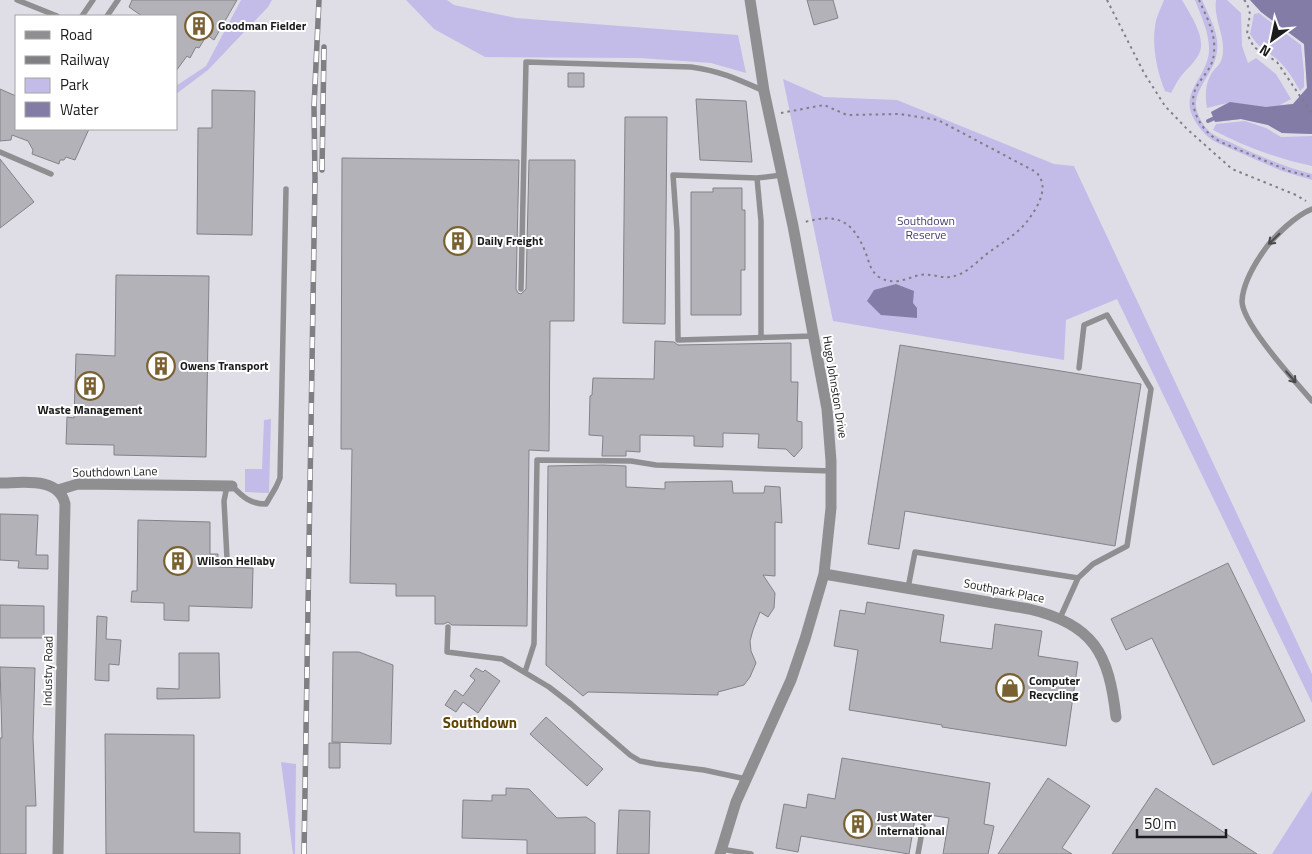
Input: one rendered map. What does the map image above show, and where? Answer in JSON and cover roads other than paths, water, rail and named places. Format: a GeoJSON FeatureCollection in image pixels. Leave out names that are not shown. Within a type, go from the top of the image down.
{"type":"FeatureCollection","features":[{"type":"Feature","properties":{"kind":"street","name":"Hugo Johnston Drive"},"geometry":{"type":"LineString","coordinates":[[720,852],[736,802],[791,680],[824,574],[831,508],[827,409],[764,91],[750,0]]}},
{"type":"Feature","properties":{"kind":"street","name":"Southdown Lane"},"geometry":{"type":"LineString","coordinates":[[0,483],[44,484],[58,490],[78,484],[229,486]]}},
{"type":"Feature","properties":{"kind":"street","name":"Industry Road"},"geometry":{"type":"LineString","coordinates":[[58,490],[64,499],[65,509],[58,854]]}},
{"type":"Feature","properties":{"kind":"street","name":"Southpark Place"},"geometry":{"type":"LineString","coordinates":[[824,574],[1029,609],[1060,618],[1089,638],[1099,652],[1111,680],[1116,717]]}},
{"type":"Feature","properties":{"kind":"lane"},"geometry":{"type":"LineString","coordinates":[[18,0],[55,15]]}},
{"type":"Feature","properties":{"kind":"lane"},"geometry":{"type":"LineString","coordinates":[[83,15],[93,0]]}},
{"type":"Feature","properties":{"kind":"lane"},"geometry":{"type":"LineString","coordinates":[[108,15],[118,0]]}},
{"type":"Feature","properties":{"kind":"lane"},"geometry":{"type":"LineString","coordinates":[[521,289],[526,62],[691,67],[728,75],[764,91]]}},
{"type":"Feature","properties":{"kind":"lane"},"geometry":{"type":"LineString","coordinates":[[0,153],[51,174]]}},
{"type":"Feature","properties":{"kind":"lane"},"geometry":{"type":"LineString","coordinates":[[782,175],[757,178],[673,176],[677,231],[676,311],[678,340],[814,336]]}},
{"type":"Feature","properties":{"kind":"lane"},"geometry":{"type":"LineString","coordinates":[[757,178],[761,221],[761,338]]}},
{"type":"Feature","properties":{"kind":"lane"},"geometry":{"type":"LineString","coordinates":[[227,558],[224,500],[229,486],[251,503],[266,504],[280,478],[286,189]]}},
{"type":"Feature","properties":{"kind":"lane"},"geometry":{"type":"LineString","coordinates":[[1312,207],[1296,218],[1270,243],[1249,275],[1242,301],[1244,312],[1269,351],[1312,401]]}},
{"type":"Feature","properties":{"kind":"lane"},"geometry":{"type":"LineString","coordinates":[[1060,618],[1078,578],[1093,564],[1127,546],[1151,389],[1107,315],[1084,325],[1079,368]]}},
{"type":"Feature","properties":{"kind":"lane"},"geometry":{"type":"LineString","coordinates":[[525,672],[534,644],[537,460],[631,461],[656,465],[831,471]]}},
{"type":"Feature","properties":{"kind":"lane"},"geometry":{"type":"LineString","coordinates":[[908,588],[915,552],[1078,578]]}},
{"type":"Feature","properties":{"kind":"lane"},"geometry":{"type":"LineString","coordinates":[[448,627],[447,652],[502,659],[525,672],[571,704],[630,756],[640,761],[746,778]]}},
{"type":"Feature","properties":{"kind":"lane"},"geometry":{"type":"LineString","coordinates":[[918,854],[923,826]]}},
{"type":"Feature","properties":{"kind":"lane"},"geometry":{"type":"LineString","coordinates":[[720,852],[751,854]]}},
{"type":"Feature","properties":{"kind":"water"},"geometry":{"type":"Polygon","coordinates":[[[1250,0],[1312,0],[1312,134],[1282,133],[1268,125],[1241,119],[1215,122],[1211,112],[1230,102],[1266,107],[1293,104],[1307,88],[1304,44],[1261,12],[1250,0]]]}},
{"type":"Feature","properties":{"kind":"water"},"geometry":{"type":"Polygon","coordinates":[[[896,284],[914,291],[913,303],[917,308],[917,318],[881,315],[867,301],[874,290],[896,284]]]}},
{"type":"Feature","properties":{"kind":"waterway"},"geometry":{"type":"LineString","coordinates":[[1208,121],[1217,117]]}},
{"type":"Feature","properties":{"kind":"railway"},"geometry":{"type":"LineString","coordinates":[[304,854],[315,179],[314,107],[319,0]]}},
{"type":"Feature","properties":{"kind":"railway"},"geometry":{"type":"LineString","coordinates":[[322,170],[324,47]]}},
{"type":"Feature","properties":{"kind":"place","name":"Goodman Fielder"},"geometry":{"type":"Point","coordinates":[199,26]}},
{"type":"Feature","properties":{"kind":"place","name":"Daily Freight"},"geometry":{"type":"Point","coordinates":[458,241]}},
{"type":"Feature","properties":{"kind":"place","name":"Owens Transport"},"geometry":{"type":"Point","coordinates":[161,366]}},
{"type":"Feature","properties":{"kind":"place","name":"Waste Management"},"geometry":{"type":"Point","coordinates":[90,386]}},
{"type":"Feature","properties":{"kind":"place","name":"Wilson Hellaby"},"geometry":{"type":"Point","coordinates":[178,561]}},
{"type":"Feature","properties":{"kind":"place","name":"Computer Recycling"},"geometry":{"type":"Point","coordinates":[1010,688]}},
{"type":"Feature","properties":{"kind":"place","name":"Just Water International"},"geometry":{"type":"Point","coordinates":[858,824]}},
{"type":"Feature","properties":{"kind":"district","name":"Southdown"},"geometry":{"type":"Point","coordinates":[480,723]}},
{"type":"Feature","properties":{"kind":"park label","name":"Southdown Reserve"},"geometry":{"type":"Point","coordinates":[926,228]}}]}
